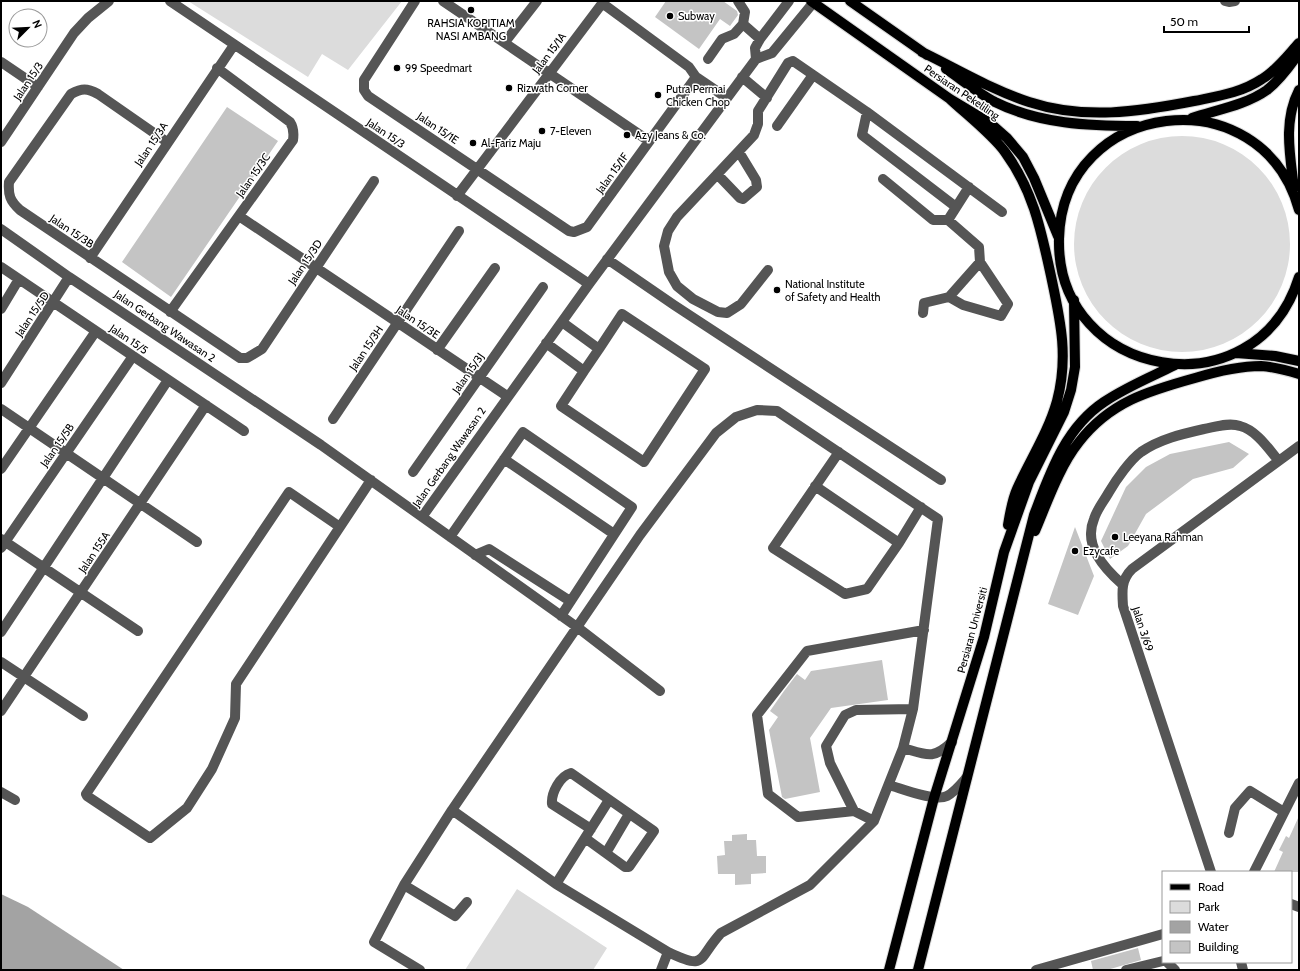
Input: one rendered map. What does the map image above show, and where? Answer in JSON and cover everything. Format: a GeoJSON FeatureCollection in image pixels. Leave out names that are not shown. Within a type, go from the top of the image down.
{"type":"FeatureCollection","features":[{"type":"Feature","properties":{"kind":"main road","name":"Persiaran Pekeliling"},"geometry":{"type":"LineString","coordinates":[[850,1],[995,102],[1040,119],[1091,126],[1140,126]]}},
{"type":"Feature","properties":{"kind":"main road","name":"Persiaran Pekeliling"},"geometry":{"type":"LineString","coordinates":[[812,2],[950,99],[990,123],[1007,138],[1023,157],[1039,189],[1059,238]]}},
{"type":"Feature","properties":{"kind":"main road"},"geometry":{"type":"LineString","coordinates":[[922,52],[999,91],[1029,102],[1062,111],[1094,114],[1146,110],[1235,93],[1264,78],[1299,43]]}},
{"type":"Feature","properties":{"kind":"main road"},"geometry":{"type":"LineString","coordinates":[[1188,119],[1242,102],[1268,90],[1288,70],[1299,53]]}},
{"type":"Feature","properties":{"kind":"main road"},"geometry":{"type":"LineString","coordinates":[[1299,90],[1294,100],[1288,138],[1299,210]]}},
{"type":"Feature","properties":{"kind":"main road"},"geometry":{"type":"LineString","coordinates":[[950,99],[1004,150],[1019,173],[1032,200],[1040,227],[1063,333],[1063,368],[1057,401],[1048,426],[1016,491],[1004,552]]}},
{"type":"Feature","properties":{"kind":"main road"},"geometry":{"type":"LineString","coordinates":[[1296,198],[1287,180],[1275,163],[1256,145],[1227,128],[1208,122],[1188,119],[1164,120],[1140,126],[1118,137],[1098,151],[1082,170],[1068,196],[1062,214],[1059,238],[1062,270],[1074,300],[1085,317],[1099,333],[1116,346],[1134,355],[1154,362],[1175,365],[1209,362],[1234,353],[1250,344],[1277,320],[1288,305],[1299,277]]}},
{"type":"Feature","properties":{"kind":"main road","name":"Persiaran Universiti"},"geometry":{"type":"LineString","coordinates":[[889,970],[934,798],[984,637],[1004,552],[1029,482],[1064,412],[1071,390],[1074,367],[1074,300]]}},
{"type":"Feature","properties":{"kind":"main road"},"geometry":{"type":"LineString","coordinates":[[1234,353],[1275,356],[1299,361]]}},
{"type":"Feature","properties":{"kind":"main road"},"geometry":{"type":"LineString","coordinates":[[918,970],[1020,565],[1034,514],[1052,465],[1076,426],[1104,402],[1175,365]]}},
{"type":"Feature","properties":{"kind":"main road"},"geometry":{"type":"LineString","coordinates":[[1020,565],[1056,481],[1078,443],[1099,419],[1127,401],[1151,390],[1211,373],[1259,366],[1280,368],[1299,374]]}},
{"type":"Feature","properties":{"kind":"street","name":"Jalan 15/3"},"geometry":{"type":"LineString","coordinates":[[172,1],[234,45],[589,284]]}},
{"type":"Feature","properties":{"kind":"street","name":"Jalan 15/1E"},"geometry":{"type":"LineString","coordinates":[[415,1],[364,80],[364,90],[368,96],[569,231]]}},
{"type":"Feature","properties":{"kind":"street"},"geometry":{"type":"LineString","coordinates":[[505,42],[537,1]]}},
{"type":"Feature","properties":{"kind":"street"},"geometry":{"type":"LineString","coordinates":[[708,59],[722,39],[734,34],[743,24],[745,12],[738,1]]}},
{"type":"Feature","properties":{"kind":"street","name":"Jalan Gerbang Wawasan 2"},"geometry":{"type":"LineString","coordinates":[[756,59],[755,48],[760,39],[789,1]]}},
{"type":"Feature","properties":{"kind":"street"},"geometry":{"type":"LineString","coordinates":[[1225,1],[1235,1]]}},
{"type":"Feature","properties":{"kind":"street","name":"Jalan 15/3"},"geometry":{"type":"LineString","coordinates":[[1,142],[74,33],[103,2]]}},
{"type":"Feature","properties":{"kind":"street"},"geometry":{"type":"LineString","coordinates":[[603,2],[689,67],[696,77],[727,98]]}},
{"type":"Feature","properties":{"kind":"street","name":"Jalan 15/1A"},"geometry":{"type":"LineString","coordinates":[[457,196],[603,2]]}},
{"type":"Feature","properties":{"kind":"street","name":"Jalan Gerbang Wawasan 2"},"geometry":{"type":"LineString","coordinates":[[1,229],[69,277],[321,445],[422,517],[507,396],[742,77],[756,59],[772,53],[812,2]]}},
{"type":"Feature","properties":{"kind":"street"},"geometry":{"type":"LineString","coordinates":[[450,3],[649,141]]}},
{"type":"Feature","properties":{"kind":"street"},"geometry":{"type":"LineString","coordinates":[[743,24],[760,39]]}},
{"type":"Feature","properties":{"kind":"street","name":"Jalan 15/3A"},"geometry":{"type":"LineString","coordinates":[[90,258],[234,45]]}},
{"type":"Feature","properties":{"kind":"street"},"geometry":{"type":"LineString","coordinates":[[768,270],[741,304],[727,313],[718,312],[693,299],[677,286],[669,272],[664,246],[668,231],[677,217],[754,136],[758,124],[758,111],[788,63],[793,61],[867,112],[1002,212]]}},
{"type":"Feature","properties":{"kind":"street"},"geometry":{"type":"LineString","coordinates":[[1,62],[38,87]]}},
{"type":"Feature","properties":{"kind":"street","name":"Jalan 15/3C"},"geometry":{"type":"LineString","coordinates":[[170,312],[292,140],[294,130],[290,122],[218,68]]}},
{"type":"Feature","properties":{"kind":"street"},"geometry":{"type":"LineString","coordinates":[[777,126],[813,75]]}},
{"type":"Feature","properties":{"kind":"street","name":"Jalan 15/1F"},"geometry":{"type":"LineString","coordinates":[[569,231],[581,231],[587,227],[696,77]]}},
{"type":"Feature","properties":{"kind":"street"},"geometry":{"type":"LineString","coordinates":[[742,77],[767,98]]}},
{"type":"Feature","properties":{"kind":"street","name":"Jalan 15/3B"},"geometry":{"type":"LineString","coordinates":[[167,142],[89,88],[80,89],[71,94],[9,182],[8,194],[12,203],[20,210],[240,358],[247,358],[255,355]]}},
{"type":"Feature","properties":{"kind":"street"},"geometry":{"type":"LineString","coordinates":[[867,112],[862,135],[956,207]]}},
{"type":"Feature","properties":{"kind":"street"},"geometry":{"type":"LineString","coordinates":[[717,174],[740,198],[743,199],[757,187],[756,180],[738,152]]}},
{"type":"Feature","properties":{"kind":"street"},"geometry":{"type":"LineString","coordinates":[[884,179],[933,220],[948,220],[979,247],[980,262],[1008,304],[1001,316],[963,305],[949,297]]}},
{"type":"Feature","properties":{"kind":"street","name":"Jalan 15/3D"},"geometry":{"type":"LineString","coordinates":[[255,355],[262,349],[374,181]]}},
{"type":"Feature","properties":{"kind":"street"},"geometry":{"type":"LineString","coordinates":[[948,220],[969,187]]}},
{"type":"Feature","properties":{"kind":"street","name":"Jalan 15/3E"},"geometry":{"type":"LineString","coordinates":[[239,216],[507,396]]}},
{"type":"Feature","properties":{"kind":"street","name":"Jalan 15/3H"},"geometry":{"type":"LineString","coordinates":[[333,419],[459,230]]}},
{"type":"Feature","properties":{"kind":"street"},"geometry":{"type":"LineString","coordinates":[[607,259],[674,306],[941,480]]}},
{"type":"Feature","properties":{"kind":"street"},"geometry":{"type":"LineString","coordinates":[[923,313],[924,303],[949,297],[980,262]]}},
{"type":"Feature","properties":{"kind":"street","name":"Jalan 15/5"},"geometry":{"type":"LineString","coordinates":[[1,267],[244,431]]}},
{"type":"Feature","properties":{"kind":"street"},"geometry":{"type":"LineString","coordinates":[[437,350],[495,268]]}},
{"type":"Feature","properties":{"kind":"street","name":"Jalan 15/5D"},"geometry":{"type":"LineString","coordinates":[[1,383],[54,303],[69,277]]}},
{"type":"Feature","properties":{"kind":"street"},"geometry":{"type":"LineString","coordinates":[[1,309],[19,279]]}},
{"type":"Feature","properties":{"kind":"street","name":"Jalan 15/3J"},"geometry":{"type":"LineString","coordinates":[[413,472],[542,287]]}},
{"type":"Feature","properties":{"kind":"street"},"geometry":{"type":"LineString","coordinates":[[674,306],[685,292]]}},
{"type":"Feature","properties":{"kind":"street"},"geometry":{"type":"LineString","coordinates":[[622,314],[705,369],[644,462],[561,406],[598,349],[622,314]]}},
{"type":"Feature","properties":{"kind":"street"},"geometry":{"type":"LineString","coordinates":[[562,322],[598,349]]}},
{"type":"Feature","properties":{"kind":"street"},"geometry":{"type":"LineString","coordinates":[[1,470],[96,331]]}},
{"type":"Feature","properties":{"kind":"street"},"geometry":{"type":"LineString","coordinates":[[546,343],[584,370]]}},
{"type":"Feature","properties":{"kind":"street","name":"Jalan 15/5B"},"geometry":{"type":"LineString","coordinates":[[2,543],[133,356]]}},
{"type":"Feature","properties":{"kind":"street"},"geometry":{"type":"LineString","coordinates":[[1,632],[168,380]]}},
{"type":"Feature","properties":{"kind":"street","name":"Jalan 155A"},"geometry":{"type":"LineString","coordinates":[[1,711],[206,405]]}},
{"type":"Feature","properties":{"kind":"street"},"geometry":{"type":"LineString","coordinates":[[1,409],[197,542]]}},
{"type":"Feature","properties":{"kind":"street"},"geometry":{"type":"LineString","coordinates":[[420,970],[374,942],[404,885],[452,810],[640,535],[716,433],[736,417],[757,410],[777,411],[938,519],[913,709],[903,748],[874,821],[810,884],[721,933],[711,944],[704,958],[696,962],[687,962],[668,952],[556,884],[452,810]]}},
{"type":"Feature","properties":{"kind":"street"},"geometry":{"type":"LineString","coordinates":[[1278,460],[1248,429],[1232,424],[1188,432],[1162,440],[1140,452],[1116,480],[1094,519],[1091,531],[1092,543],[1105,569],[1122,584],[1126,575],[1132,568],[1299,446]]}},
{"type":"Feature","properties":{"kind":"street"},"geometry":{"type":"LineString","coordinates":[[450,537],[523,432],[632,507],[561,616]]}},
{"type":"Feature","properties":{"kind":"street"},"geometry":{"type":"LineString","coordinates":[[839,452],[773,548],[845,594],[867,590],[921,507]]}},
{"type":"Feature","properties":{"kind":"street"},"geometry":{"type":"LineString","coordinates":[[504,459],[614,534]]}},
{"type":"Feature","properties":{"kind":"street"},"geometry":{"type":"LineString","coordinates":[[340,528],[289,492],[86,794],[87,796],[150,838],[187,808],[212,769],[235,718],[236,684],[340,528],[371,480]]}},
{"type":"Feature","properties":{"kind":"street"},"geometry":{"type":"LineString","coordinates":[[816,486],[899,543]]}},
{"type":"Feature","properties":{"kind":"street"},"geometry":{"type":"LineString","coordinates":[[422,517],[577,627],[660,691]]}},
{"type":"Feature","properties":{"kind":"street"},"geometry":{"type":"LineString","coordinates":[[2,543],[81,592],[138,631]]}},
{"type":"Feature","properties":{"kind":"street"},"geometry":{"type":"LineString","coordinates":[[475,555],[489,549],[570,601]]}},
{"type":"Feature","properties":{"kind":"street","name":"Jalan 3/69"},"geometry":{"type":"LineString","coordinates":[[1122,584],[1123,606],[1211,871]]}},
{"type":"Feature","properties":{"kind":"street"},"geometry":{"type":"LineString","coordinates":[[874,821],[854,811],[798,817],[768,794],[757,716],[807,651],[924,630]]}},
{"type":"Feature","properties":{"kind":"street"},"geometry":{"type":"LineString","coordinates":[[1,662],[83,716]]}},
{"type":"Feature","properties":{"kind":"street"},"geometry":{"type":"LineString","coordinates":[[854,811],[830,764],[826,746],[845,715],[850,712],[856,710],[913,709]]}},
{"type":"Feature","properties":{"kind":"street"},"geometry":{"type":"LineString","coordinates":[[903,748],[932,756],[942,752],[952,742]]}},
{"type":"Feature","properties":{"kind":"street"},"geometry":{"type":"LineString","coordinates":[[585,838],[625,867],[629,867],[654,831],[571,773],[566,775],[551,795],[552,804],[591,829]]}},
{"type":"Feature","properties":{"kind":"street"},"geometry":{"type":"LineString","coordinates":[[889,785],[934,798],[945,797],[967,777]]}},
{"type":"Feature","properties":{"kind":"street"},"geometry":{"type":"LineString","coordinates":[[1254,871],[1299,783]]}},
{"type":"Feature","properties":{"kind":"street"},"geometry":{"type":"LineString","coordinates":[[1,792],[15,800]]}},
{"type":"Feature","properties":{"kind":"street"},"geometry":{"type":"LineString","coordinates":[[1229,833],[1235,808],[1250,792],[1284,812]]}},
{"type":"Feature","properties":{"kind":"street"},"geometry":{"type":"LineString","coordinates":[[917,793],[926,806],[929,819]]}},
{"type":"Feature","properties":{"kind":"street"},"geometry":{"type":"LineString","coordinates":[[556,884],[610,800]]}},
{"type":"Feature","properties":{"kind":"street"},"geometry":{"type":"LineString","coordinates":[[606,853],[629,814]]}},
{"type":"Feature","properties":{"kind":"street"},"geometry":{"type":"LineString","coordinates":[[404,885],[456,916],[467,902]]}},
{"type":"Feature","properties":{"kind":"street"},"geometry":{"type":"LineString","coordinates":[[1036,970],[1162,934]]}},
{"type":"Feature","properties":{"kind":"street"},"geometry":{"type":"LineString","coordinates":[[661,970],[668,952]]}},
{"type":"Feature","properties":{"kind":"street"},"geometry":{"type":"LineString","coordinates":[[1126,970],[1162,961]]}},
{"type":"Feature","properties":{"kind":"green space"},"geometry":{"type":"Polygon","coordinates":[[[188,1],[402,1],[348,70],[322,54],[308,77],[188,1]]]}},
{"type":"Feature","properties":{"kind":"green space"},"geometry":{"type":"Polygon","coordinates":[[[1182,136],[1203,138],[1223,144],[1242,154],[1258,168],[1272,184],[1282,203],[1288,223],[1290,244],[1288,265],[1282,285],[1272,304],[1258,320],[1242,334],[1223,344],[1203,350],[1182,352],[1161,350],[1141,344],[1122,334],[1106,320],[1092,304],[1082,285],[1076,265],[1074,244],[1076,223],[1082,203],[1092,184],[1106,168],[1122,154],[1141,144],[1161,138],[1182,136]]]}},
{"type":"Feature","properties":{"kind":"green space"},"geometry":{"type":"Polygon","coordinates":[[[517,889],[607,948],[593,970],[465,970],[517,889]]]}},
{"type":"Feature","properties":{"kind":"water"},"geometry":{"type":"Polygon","coordinates":[[[1,894],[28,907],[124,970],[1,970],[1,894]]]}},
{"type":"Feature","properties":{"kind":"building"},"geometry":{"type":"Polygon","coordinates":[[[666,1],[723,1],[737,11],[738,15],[730,26],[720,19],[699,49],[655,17],[666,1]]]}},
{"type":"Feature","properties":{"kind":"building"},"geometry":{"type":"Polygon","coordinates":[[[227,107],[278,141],[171,297],[122,262],[227,107]]]}},
{"type":"Feature","properties":{"kind":"building"},"geometry":{"type":"Polygon","coordinates":[[[1229,442],[1249,454],[1233,468],[1193,479],[1146,514],[1128,546],[1110,559],[1101,541],[1126,487],[1146,467],[1170,454],[1229,442]]]}},
{"type":"Feature","properties":{"kind":"building","name":"Ezycafe"},"geometry":{"type":"Polygon","coordinates":[[[1075,527],[1094,576],[1078,615],[1048,604],[1075,527]]]}},
{"type":"Feature","properties":{"kind":"building"},"geometry":{"type":"Polygon","coordinates":[[[882,660],[888,700],[831,708],[810,738],[820,792],[785,799],[782,797],[769,730],[778,717],[770,711],[784,691],[797,674],[805,680],[811,671],[882,660]]]}},
{"type":"Feature","properties":{"kind":"building"},"geometry":{"type":"Polygon","coordinates":[[[1299,816],[1299,872],[1274,871],[1283,852],[1279,850],[1286,836],[1289,838],[1299,816]]]}},
{"type":"Feature","properties":{"kind":"building"},"geometry":{"type":"Polygon","coordinates":[[[747,834],[747,840],[756,840],[757,856],[766,856],[766,873],[751,874],[751,884],[735,885],[735,874],[718,874],[717,856],[725,855],[724,841],[732,841],[732,835],[747,834]]]}},
{"type":"Feature","properties":{"kind":"building"},"geometry":{"type":"Polygon","coordinates":[[[1138,948],[1141,960],[1107,970],[1093,970],[1091,961],[1138,948]]]}},
{"type":"Feature","properties":{"kind":"place","name":"RAHSIA KOPITIAM NASI AMBANG"},"geometry":{"type":"Point","coordinates":[471,10]}},
{"type":"Feature","properties":{"kind":"place","name":"Subway"},"geometry":{"type":"Point","coordinates":[670,16]}},
{"type":"Feature","properties":{"kind":"place","name":"99 Speedmart"},"geometry":{"type":"Point","coordinates":[397,68]}},
{"type":"Feature","properties":{"kind":"place","name":"Rizwath Corner"},"geometry":{"type":"Point","coordinates":[509,88]}},
{"type":"Feature","properties":{"kind":"place","name":"Putra Permai Chicken Chop"},"geometry":{"type":"Point","coordinates":[658,95]}},
{"type":"Feature","properties":{"kind":"place","name":"7-Eleven"},"geometry":{"type":"Point","coordinates":[542,131]}},
{"type":"Feature","properties":{"kind":"place","name":"Azy Jeans & Co."},"geometry":{"type":"Point","coordinates":[627,135]}},
{"type":"Feature","properties":{"kind":"place","name":"Al-Fariz Maju"},"geometry":{"type":"Point","coordinates":[473,143]}},
{"type":"Feature","properties":{"kind":"place","name":"National Institute of Safety and Health"},"geometry":{"type":"Point","coordinates":[777,290]}},
{"type":"Feature","properties":{"kind":"place","name":"Leeyana Rahman"},"geometry":{"type":"Point","coordinates":[1115,537]}},
{"type":"Feature","properties":{"kind":"place","name":"Ezycafe"},"geometry":{"type":"Point","coordinates":[1075,551]}}]}
